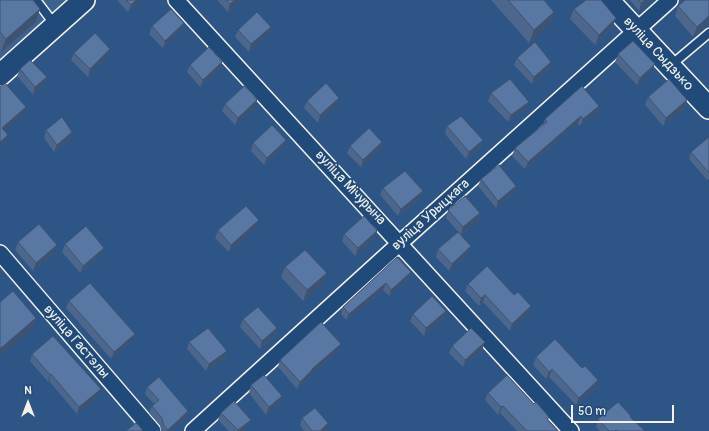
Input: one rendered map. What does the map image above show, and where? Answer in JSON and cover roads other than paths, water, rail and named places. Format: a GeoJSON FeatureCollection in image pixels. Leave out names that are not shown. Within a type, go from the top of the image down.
{"type":"FeatureCollection","features":[{"type":"Feature","properties":{"kind":"street"},"geometry":{"type":"LineString","coordinates":[[0,75],[84,0]]}},
{"type":"Feature","properties":{"kind":"street","name":"вуліца Мічурына"},"geometry":{"type":"LineString","coordinates":[[176,0],[571,431]]}},
{"type":"Feature","properties":{"kind":"street","name":"вуліца Сыдзько"},"geometry":{"type":"LineString","coordinates":[[608,0],[709,108]]}},
{"type":"Feature","properties":{"kind":"street","name":"вуліца Урыцкага"},"geometry":{"type":"LineString","coordinates":[[193,431],[670,0]]}},
{"type":"Feature","properties":{"kind":"street","name":"вуліца Гастэлы"},"geometry":{"type":"LineString","coordinates":[[0,253],[153,431]]}},
{"type":"Feature","properties":{"kind":"lane"},"geometry":{"type":"LineString","coordinates":[[36,0],[55,26]]}},
{"type":"Feature","properties":{"kind":"lane"},"geometry":{"type":"LineString","coordinates":[[670,66],[709,33]]}}]}
